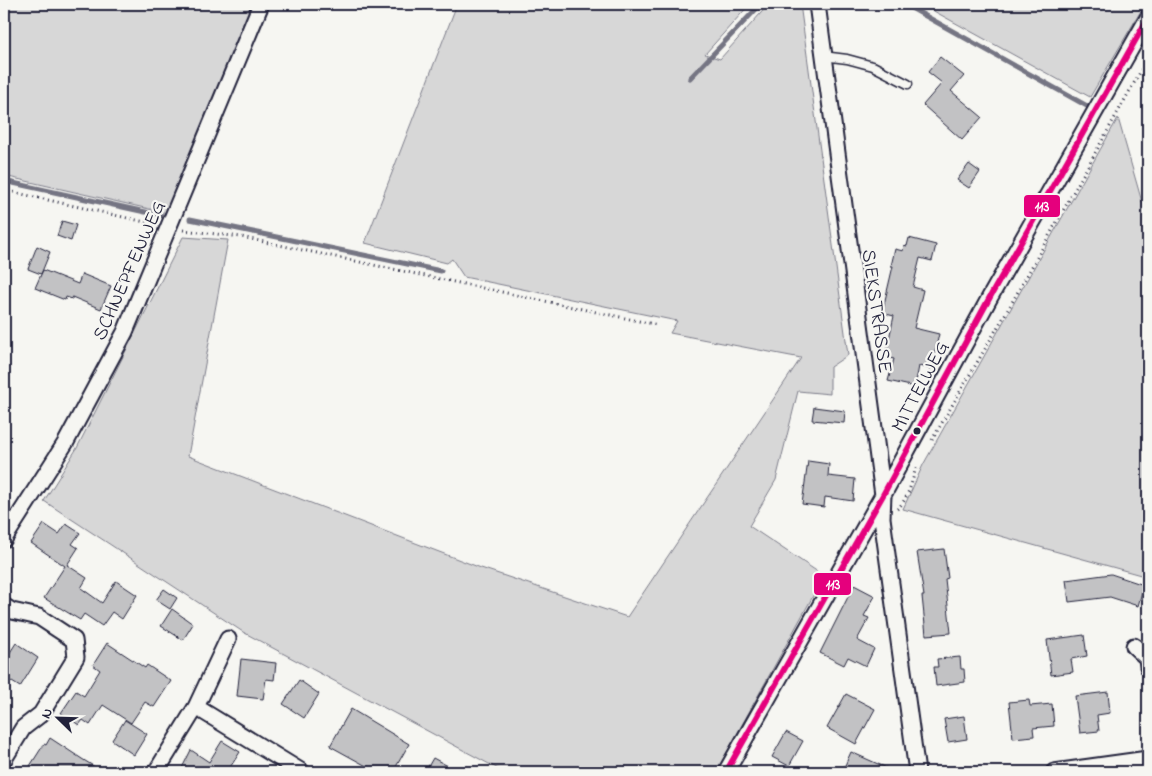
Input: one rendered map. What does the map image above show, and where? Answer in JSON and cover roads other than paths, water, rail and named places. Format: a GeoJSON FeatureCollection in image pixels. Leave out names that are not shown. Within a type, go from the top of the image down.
{"type":"FeatureCollection","features":[{"type":"Feature","properties":{"kind":"street","name":"SCHNEPFENWEG"},"geometry":{"type":"LineString","coordinates":[[4,539],[66,442],[121,340],[261,4]]}},
{"type":"Feature","properties":{"kind":"street","name":"SIEKSTRASSE"},"geometry":{"type":"LineString","coordinates":[[817,4],[883,495],[882,518],[917,772]]}},
{"type":"Feature","properties":{"kind":"street","name":"MITTELWEG"},"geometry":{"type":"LineString","coordinates":[[726,772],[883,495],[990,297],[1148,18]]}},
{"type":"Feature","properties":{"kind":"street"},"geometry":{"type":"LineString","coordinates":[[4,606],[12,611],[39,617],[74,640],[76,657],[41,714],[22,728],[4,759]]}},
{"type":"Feature","properties":{"kind":"street"},"geometry":{"type":"LineString","coordinates":[[156,772],[196,707],[228,639]]}},
{"type":"Feature","properties":{"kind":"street"},"geometry":{"type":"LineString","coordinates":[[1134,646],[1147,658],[1148,667]]}},
{"type":"Feature","properties":{"kind":"street"},"geometry":{"type":"LineString","coordinates":[[196,707],[302,772]]}},
{"type":"Feature","properties":{"kind":"street"},"geometry":{"type":"LineString","coordinates":[[1054,772],[1148,759]]}},
{"type":"Feature","properties":{"kind":"lane"},"geometry":{"type":"LineString","coordinates":[[823,56],[847,59],[873,66],[908,84]]}},
{"type":"Feature","properties":{"kind":"waterway"},"geometry":{"type":"LineString","coordinates":[[690,78],[761,4]]}},
{"type":"Feature","properties":{"kind":"waterway"},"geometry":{"type":"LineString","coordinates":[[904,4],[1087,106]]}},
{"type":"Feature","properties":{"kind":"waterway"},"geometry":{"type":"LineString","coordinates":[[4,181],[168,217]]}},
{"type":"Feature","properties":{"kind":"waterway"},"geometry":{"type":"LineString","coordinates":[[190,219],[441,271]]}}]}
